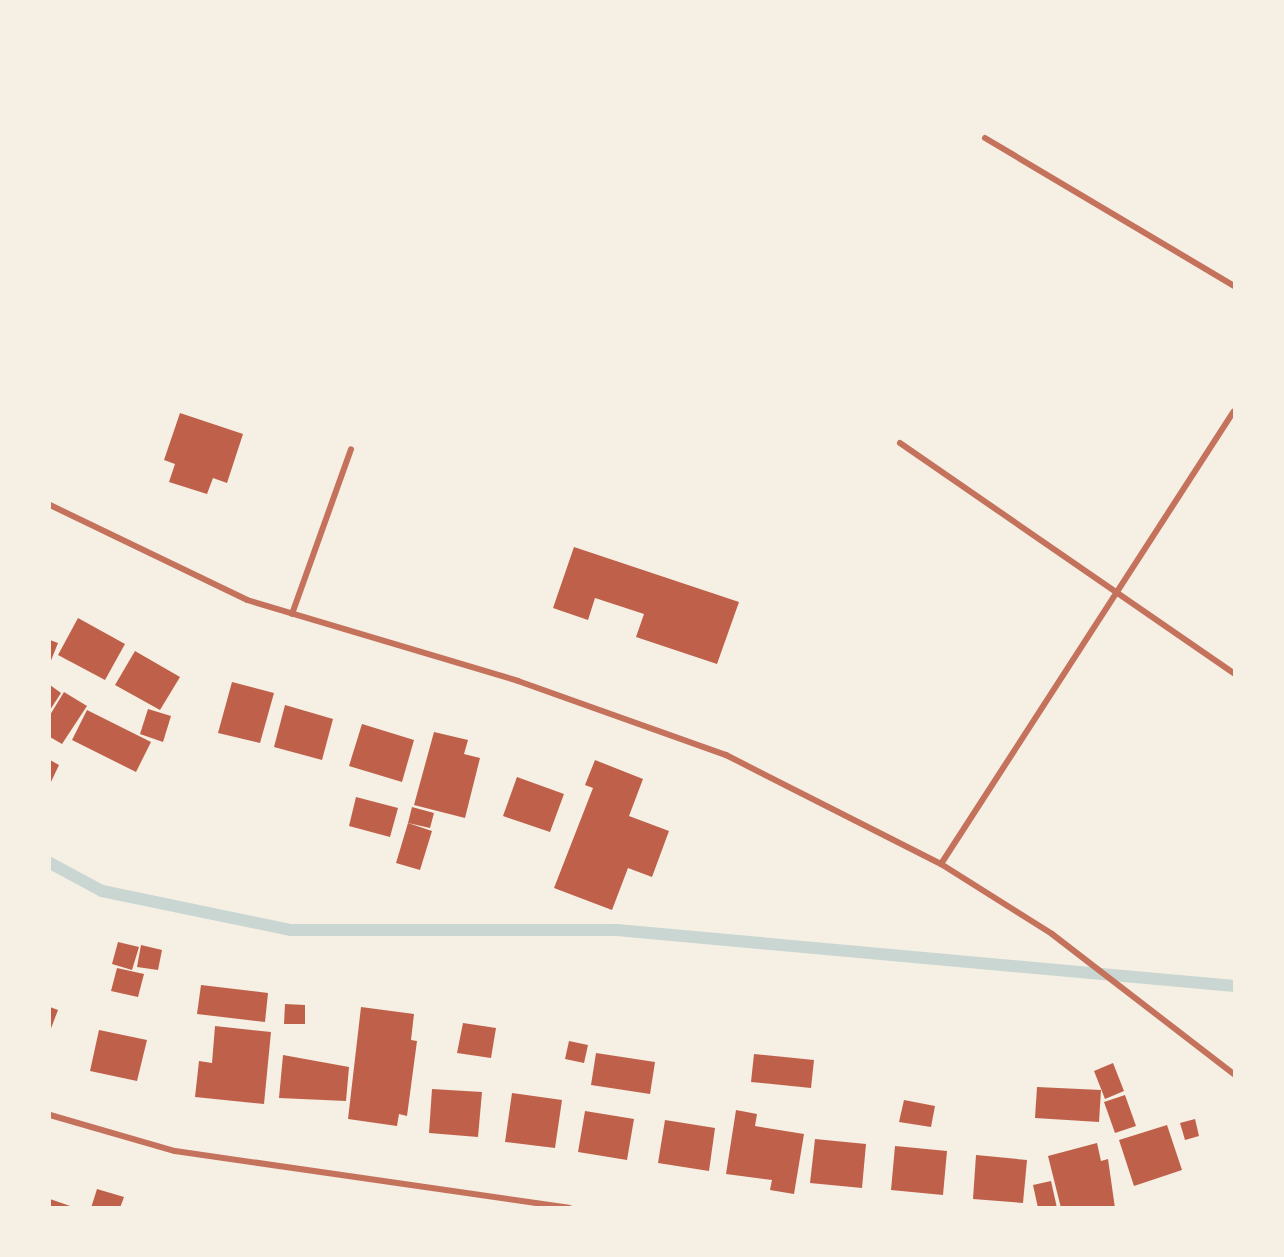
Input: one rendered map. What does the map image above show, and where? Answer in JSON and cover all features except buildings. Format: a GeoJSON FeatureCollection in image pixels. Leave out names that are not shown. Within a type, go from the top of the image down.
{"type":"FeatureCollection","features":[{"type":"Feature","properties":{"kind":"street"},"geometry":{"type":"LineString","coordinates":[[985,138],[1234,286]]}},
{"type":"Feature","properties":{"kind":"street"},"geometry":{"type":"LineString","coordinates":[[941,864],[1234,411]]}},
{"type":"Feature","properties":{"kind":"street"},"geometry":{"type":"LineString","coordinates":[[900,443],[1234,673]]}},
{"type":"Feature","properties":{"kind":"street"},"geometry":{"type":"LineString","coordinates":[[292,614],[351,449]]}},
{"type":"Feature","properties":{"kind":"street"},"geometry":{"type":"LineString","coordinates":[[50,505],[247,600],[518,681],[726,755],[941,864],[1052,934],[1202,1044],[1234,1074]]}},
{"type":"Feature","properties":{"kind":"street"},"geometry":{"type":"LineString","coordinates":[[50,1115],[175,1151],[569,1208]]}},
{"type":"Feature","properties":{"kind":"waterway"},"geometry":{"type":"LineString","coordinates":[[50,863],[102,891],[291,930],[617,930],[1234,986]]}}]}
